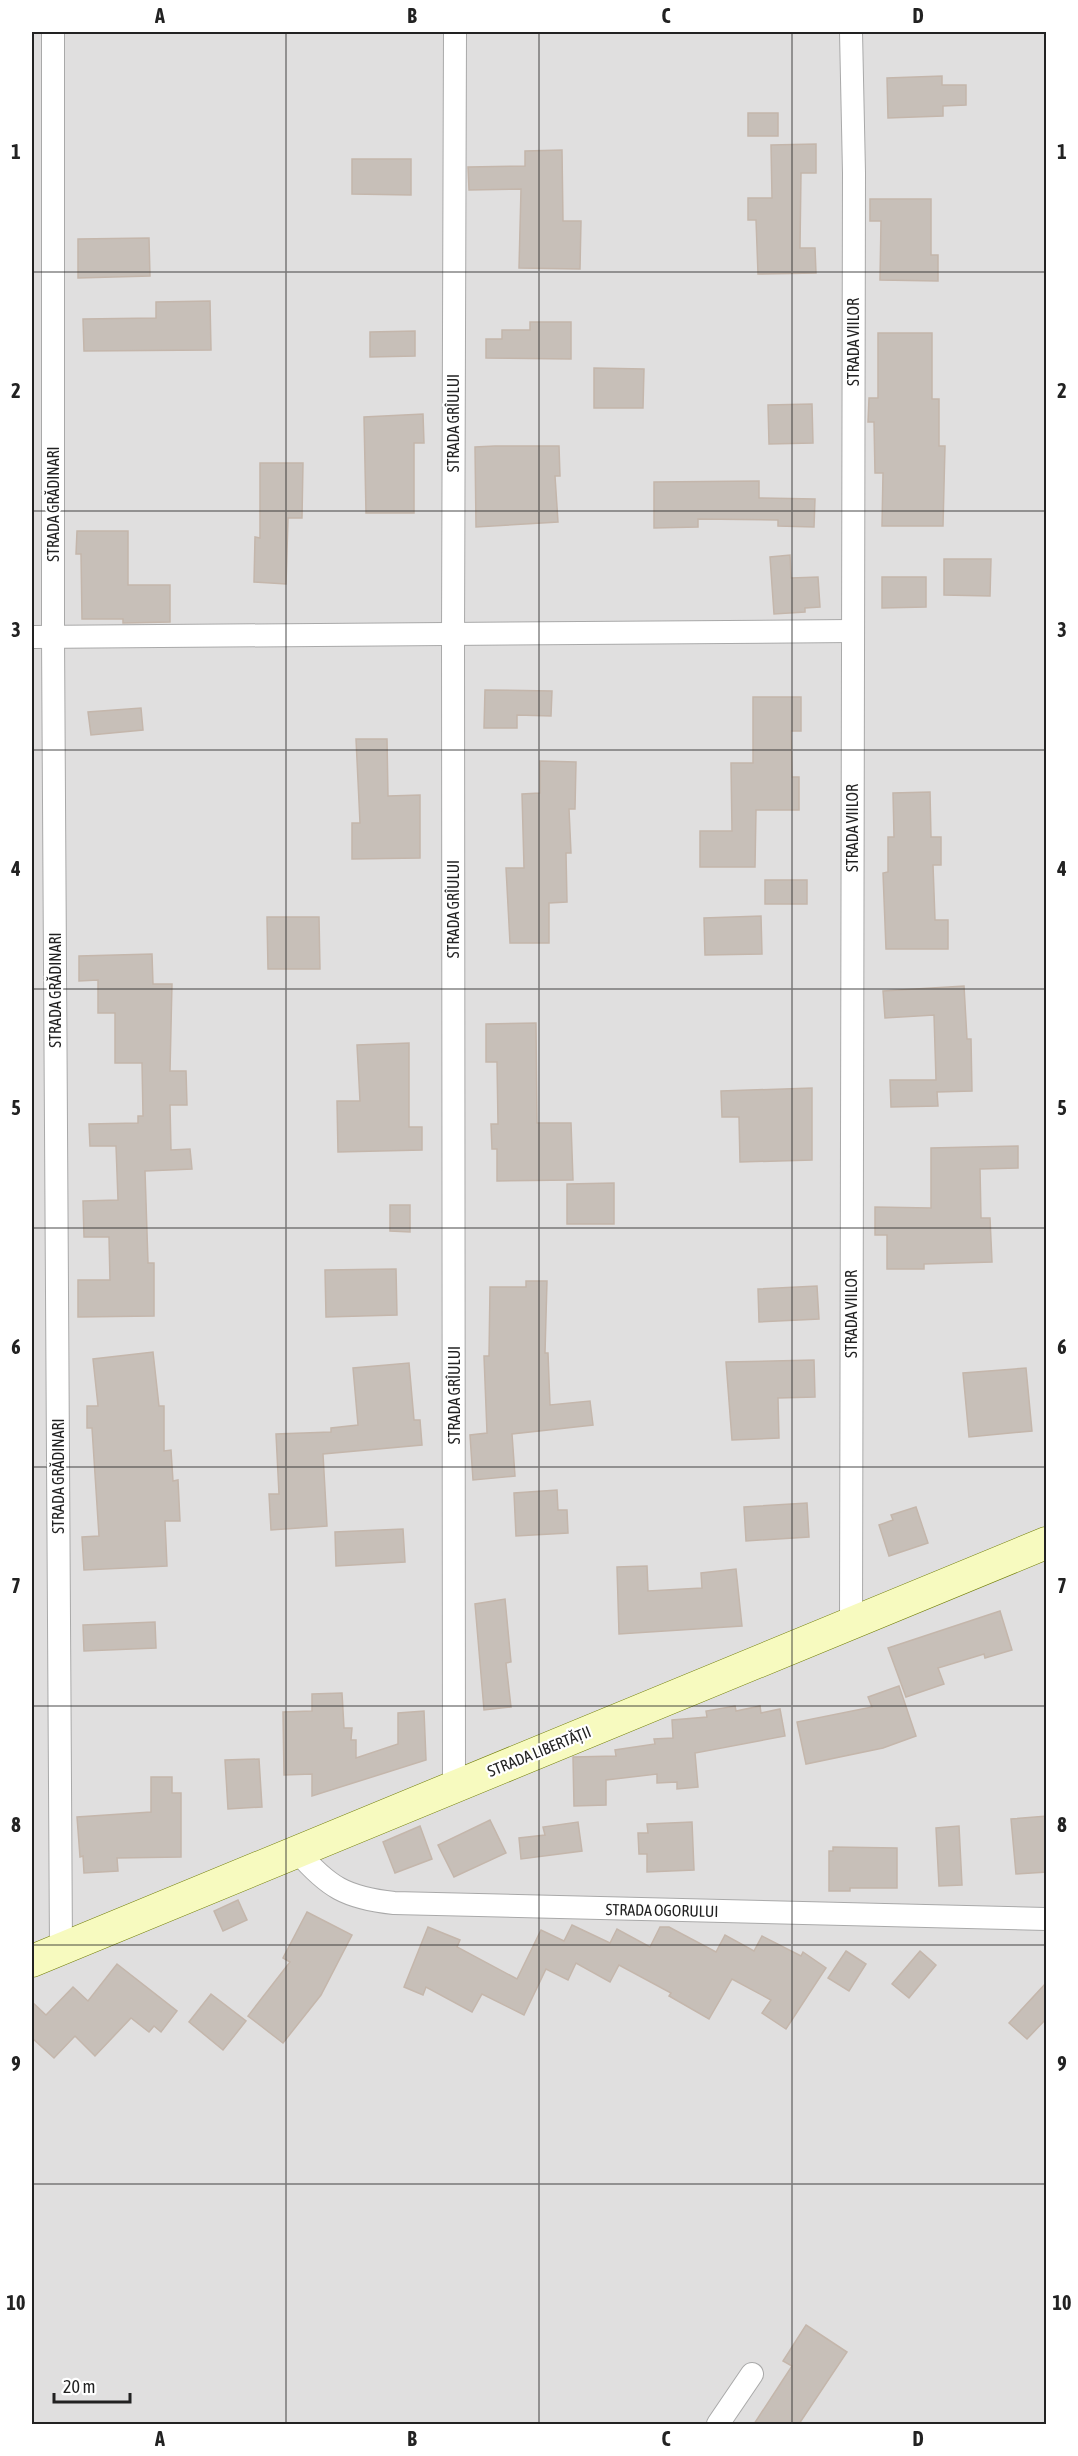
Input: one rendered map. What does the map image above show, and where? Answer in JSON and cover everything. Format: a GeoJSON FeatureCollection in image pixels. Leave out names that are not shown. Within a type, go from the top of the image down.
{"type":"FeatureCollection","features":[{"type":"Feature","properties":{"kind":"main road","name":"STRADA LIBERTĂȚII"},"geometry":{"type":"LineString","coordinates":[[32,1961],[1047,1543]]}},
{"type":"Feature","properties":{"kind":"street","name":"STRADA GRĂDINARI"},"geometry":{"type":"LineString","coordinates":[[53,32],[42,637],[61,1949]]}},
{"type":"Feature","properties":{"kind":"street","name":"STRADA GRÎULUI"},"geometry":{"type":"LineString","coordinates":[[454,1786],[455,32]]}},
{"type":"Feature","properties":{"kind":"street","name":"STRADA VIILOR"},"geometry":{"type":"LineString","coordinates":[[850,1624],[854,172],[852,32]]}},
{"type":"Feature","properties":{"kind":"street"},"geometry":{"type":"LineString","coordinates":[[42,637],[453,636],[852,631]]}},
{"type":"Feature","properties":{"kind":"street","name":"STRADA OGORULUI"},"geometry":{"type":"LineString","coordinates":[[297,1851],[319,1877],[338,1890],[363,1900],[394,1904],[1047,1919]]}},
{"type":"Feature","properties":{"kind":"street"},"geometry":{"type":"LineString","coordinates":[[718,2424],[752,2374]]}},
{"type":"Feature","properties":{"kind":"shaded area"},"geometry":{"type":"Polygon","coordinates":[[[32,32],[1046,32],[1046,2424],[32,2424],[32,32]]]}},
{"type":"Feature","properties":{"kind":"building"},"geometry":{"type":"Polygon","coordinates":[[[942,76],[942,85],[966,85],[966,105],[943,106],[943,116],[888,118],[887,78],[942,76]]]}},
{"type":"Feature","properties":{"kind":"building"},"geometry":{"type":"Polygon","coordinates":[[[748,113],[778,113],[778,136],[748,136],[748,113]]]}},
{"type":"Feature","properties":{"kind":"building"},"geometry":{"type":"Polygon","coordinates":[[[816,144],[816,173],[801,173],[800,248],[815,248],[816,273],[758,274],[756,220],[748,220],[748,198],[772,198],[771,145],[816,144]]]}},
{"type":"Feature","properties":{"kind":"building"},"geometry":{"type":"Polygon","coordinates":[[[562,150],[563,221],[581,221],[580,269],[519,268],[521,189],[469,190],[468,167],[525,166],[525,151],[562,150]]]}},
{"type":"Feature","properties":{"kind":"building"},"geometry":{"type":"Polygon","coordinates":[[[352,159],[411,159],[411,195],[352,194],[352,159]]]}},
{"type":"Feature","properties":{"kind":"building"},"geometry":{"type":"Polygon","coordinates":[[[870,199],[931,199],[931,255],[938,255],[938,281],[880,280],[881,221],[870,221],[870,199]]]}},
{"type":"Feature","properties":{"kind":"building"},"geometry":{"type":"Polygon","coordinates":[[[149,238],[150,276],[78,278],[78,239],[149,238]]]}},
{"type":"Feature","properties":{"kind":"building"},"geometry":{"type":"Polygon","coordinates":[[[210,301],[211,350],[84,351],[83,319],[156,318],[156,302],[210,301]]]}},
{"type":"Feature","properties":{"kind":"building"},"geometry":{"type":"Polygon","coordinates":[[[530,322],[571,322],[571,359],[486,358],[486,339],[502,339],[502,330],[530,330],[530,322]]]}},
{"type":"Feature","properties":{"kind":"building"},"geometry":{"type":"Polygon","coordinates":[[[415,331],[415,356],[370,357],[370,332],[415,331]]]}},
{"type":"Feature","properties":{"kind":"building"},"geometry":{"type":"Polygon","coordinates":[[[878,333],[932,333],[932,399],[939,399],[939,446],[945,446],[943,526],[882,526],[883,473],[875,473],[874,422],[868,422],[869,398],[878,398],[878,333]]]}},
{"type":"Feature","properties":{"kind":"building"},"geometry":{"type":"Polygon","coordinates":[[[594,368],[644,369],[643,408],[594,408],[594,368]]]}},
{"type":"Feature","properties":{"kind":"building"},"geometry":{"type":"Polygon","coordinates":[[[812,404],[813,443],[769,444],[768,405],[812,404]]]}},
{"type":"Feature","properties":{"kind":"building"},"geometry":{"type":"Polygon","coordinates":[[[423,414],[424,443],[414,443],[414,513],[366,513],[364,417],[423,414]]]}},
{"type":"Feature","properties":{"kind":"building"},"geometry":{"type":"Polygon","coordinates":[[[559,446],[560,476],[555,476],[558,522],[476,527],[475,447],[559,446]]]}},
{"type":"Feature","properties":{"kind":"building"},"geometry":{"type":"Polygon","coordinates":[[[260,463],[303,463],[302,518],[288,518],[286,584],[254,582],[255,537],[260,538],[260,463]]]}},
{"type":"Feature","properties":{"kind":"building"},"geometry":{"type":"Polygon","coordinates":[[[759,481],[759,498],[815,499],[814,527],[778,526],[778,520],[698,519],[698,527],[654,528],[654,482],[759,481]]]}},
{"type":"Feature","properties":{"kind":"building"},"geometry":{"type":"Polygon","coordinates":[[[77,531],[128,531],[128,585],[170,585],[170,622],[123,623],[123,619],[82,619],[81,554],[76,554],[77,531]]]}},
{"type":"Feature","properties":{"kind":"building"},"geometry":{"type":"Polygon","coordinates":[[[790,555],[791,578],[818,577],[820,607],[805,608],[805,612],[774,614],[770,557],[790,555]]]}},
{"type":"Feature","properties":{"kind":"building"},"geometry":{"type":"Polygon","coordinates":[[[944,559],[991,559],[990,596],[944,595],[944,559]]]}},
{"type":"Feature","properties":{"kind":"building"},"geometry":{"type":"Polygon","coordinates":[[[882,577],[926,577],[926,607],[882,608],[882,577]]]}},
{"type":"Feature","properties":{"kind":"building"},"geometry":{"type":"Polygon","coordinates":[[[485,690],[552,691],[551,716],[517,715],[517,728],[484,728],[485,690]]]}},
{"type":"Feature","properties":{"kind":"building"},"geometry":{"type":"Polygon","coordinates":[[[753,697],[801,697],[801,731],[791,731],[792,777],[799,777],[799,810],[756,810],[755,867],[700,867],[700,831],[732,831],[731,763],[753,763],[753,697]]]}},
{"type":"Feature","properties":{"kind":"building"},"geometry":{"type":"Polygon","coordinates":[[[141,708],[143,730],[91,735],[88,712],[141,708]]]}},
{"type":"Feature","properties":{"kind":"building"},"geometry":{"type":"Polygon","coordinates":[[[356,739],[387,739],[388,796],[420,795],[420,858],[352,859],[352,823],[360,823],[356,739]]]}},
{"type":"Feature","properties":{"kind":"building"},"geometry":{"type":"Polygon","coordinates":[[[540,761],[576,762],[575,809],[569,809],[571,853],[566,853],[567,902],[549,903],[549,943],[510,943],[506,868],[524,868],[522,794],[540,793],[540,761]]]}},
{"type":"Feature","properties":{"kind":"building"},"geometry":{"type":"Polygon","coordinates":[[[930,792],[931,837],[941,837],[941,865],[933,865],[935,920],[948,920],[948,949],[886,949],[883,873],[888,872],[888,837],[894,837],[893,793],[930,792]]]}},
{"type":"Feature","properties":{"kind":"building"},"geometry":{"type":"Polygon","coordinates":[[[765,880],[807,880],[807,904],[765,904],[765,880]]]}},
{"type":"Feature","properties":{"kind":"building"},"geometry":{"type":"Polygon","coordinates":[[[761,916],[762,954],[705,955],[704,918],[761,916]]]}},
{"type":"Feature","properties":{"kind":"building"},"geometry":{"type":"Polygon","coordinates":[[[267,917],[319,917],[320,969],[268,969],[267,917]]]}},
{"type":"Feature","properties":{"kind":"building"},"geometry":{"type":"Polygon","coordinates":[[[152,954],[153,984],[172,984],[170,1071],[186,1071],[187,1105],[170,1105],[171,1150],[190,1149],[192,1169],[145,1171],[148,1263],[154,1263],[154,1316],[78,1317],[78,1280],[110,1280],[109,1237],[84,1237],[83,1201],[118,1200],[116,1146],[90,1146],[89,1124],[138,1123],[138,1116],[143,1116],[142,1063],[115,1063],[115,1013],[98,1013],[98,980],[79,981],[79,956],[152,954]]]}},
{"type":"Feature","properties":{"kind":"building"},"geometry":{"type":"Polygon","coordinates":[[[964,986],[967,1039],[971,1039],[972,1091],[937,1092],[938,1106],[891,1107],[890,1080],[936,1080],[934,1015],[885,1018],[883,991],[964,986]]]}},
{"type":"Feature","properties":{"kind":"building"},"geometry":{"type":"Polygon","coordinates":[[[536,1023],[537,1123],[571,1123],[573,1180],[497,1181],[497,1149],[492,1149],[491,1124],[498,1124],[497,1062],[486,1062],[486,1024],[536,1023]]]}},
{"type":"Feature","properties":{"kind":"building"},"geometry":{"type":"Polygon","coordinates":[[[409,1043],[409,1127],[422,1127],[422,1150],[338,1152],[337,1101],[360,1101],[357,1045],[409,1043]]]}},
{"type":"Feature","properties":{"kind":"building"},"geometry":{"type":"Polygon","coordinates":[[[812,1088],[812,1160],[740,1162],[739,1117],[722,1117],[721,1091],[812,1088]]]}},
{"type":"Feature","properties":{"kind":"building"},"geometry":{"type":"Polygon","coordinates":[[[1018,1146],[1018,1168],[980,1169],[981,1218],[990,1218],[992,1262],[924,1264],[924,1269],[887,1269],[887,1235],[875,1235],[875,1207],[931,1208],[931,1148],[1018,1146]]]}},
{"type":"Feature","properties":{"kind":"building"},"geometry":{"type":"Polygon","coordinates":[[[614,1183],[614,1224],[567,1224],[567,1184],[614,1183]]]}},
{"type":"Feature","properties":{"kind":"building"},"geometry":{"type":"Polygon","coordinates":[[[390,1205],[410,1205],[410,1232],[390,1231],[390,1205]]]}},
{"type":"Feature","properties":{"kind":"building"},"geometry":{"type":"Polygon","coordinates":[[[396,1269],[397,1315],[326,1317],[325,1270],[396,1269]]]}},
{"type":"Feature","properties":{"kind":"building"},"geometry":{"type":"Polygon","coordinates":[[[526,1281],[547,1281],[545,1353],[548,1353],[550,1405],[590,1401],[593,1425],[512,1434],[515,1476],[473,1480],[470,1435],[487,1433],[484,1356],[489,1356],[490,1287],[526,1287],[526,1281]]]}},
{"type":"Feature","properties":{"kind":"building"},"geometry":{"type":"Polygon","coordinates":[[[817,1286],[819,1319],[759,1322],[758,1289],[817,1286]]]}},
{"type":"Feature","properties":{"kind":"building"},"geometry":{"type":"Polygon","coordinates":[[[153,1352],[159,1406],[164,1406],[164,1451],[171,1450],[173,1481],[178,1480],[180,1521],[165,1521],[167,1566],[84,1570],[82,1537],[99,1536],[92,1428],[87,1428],[87,1406],[98,1406],[93,1359],[153,1352]]]}},
{"type":"Feature","properties":{"kind":"building"},"geometry":{"type":"Polygon","coordinates":[[[814,1360],[815,1397],[778,1398],[779,1438],[732,1440],[726,1362],[814,1360]]]}},
{"type":"Feature","properties":{"kind":"building"},"geometry":{"type":"Polygon","coordinates":[[[409,1363],[414,1420],[420,1420],[422,1445],[323,1454],[327,1526],[271,1530],[269,1494],[279,1494],[276,1434],[331,1432],[331,1428],[358,1425],[353,1368],[409,1363]]]}},
{"type":"Feature","properties":{"kind":"building"},"geometry":{"type":"Polygon","coordinates":[[[1026,1368],[1032,1431],[969,1437],[963,1373],[1026,1368]]]}},
{"type":"Feature","properties":{"kind":"building"},"geometry":{"type":"Polygon","coordinates":[[[557,1490],[558,1510],[567,1510],[568,1533],[516,1536],[514,1493],[557,1490]]]}},
{"type":"Feature","properties":{"kind":"building"},"geometry":{"type":"Polygon","coordinates":[[[807,1503],[809,1537],[746,1541],[744,1507],[807,1503]]]}},
{"type":"Feature","properties":{"kind":"building"},"geometry":{"type":"Polygon","coordinates":[[[916,1507],[928,1543],[889,1556],[879,1525],[893,1520],[891,1515],[916,1507]]]}},
{"type":"Feature","properties":{"kind":"building"},"geometry":{"type":"Polygon","coordinates":[[[403,1529],[405,1562],[336,1566],[335,1532],[403,1529]]]}},
{"type":"Feature","properties":{"kind":"building"},"geometry":{"type":"Polygon","coordinates":[[[647,1566],[648,1591],[702,1588],[701,1573],[736,1569],[742,1626],[619,1634],[617,1567],[647,1566]]]}},
{"type":"Feature","properties":{"kind":"building"},"geometry":{"type":"Polygon","coordinates":[[[505,1599],[511,1662],[506,1663],[511,1707],[484,1710],[475,1604],[505,1599]]]}},
{"type":"Feature","properties":{"kind":"building"},"geometry":{"type":"Polygon","coordinates":[[[1000,1611],[1012,1650],[985,1658],[984,1654],[938,1668],[944,1684],[906,1697],[888,1648],[1000,1611]]]}},
{"type":"Feature","properties":{"kind":"building"},"geometry":{"type":"Polygon","coordinates":[[[155,1622],[156,1648],[84,1651],[83,1625],[155,1622]]]}},
{"type":"Feature","properties":{"kind":"building"},"geometry":{"type":"Polygon","coordinates":[[[899,1686],[916,1736],[883,1748],[806,1764],[797,1722],[872,1707],[868,1697],[899,1686]]]}},
{"type":"Feature","properties":{"kind":"building"},"geometry":{"type":"Polygon","coordinates":[[[342,1693],[344,1728],[352,1728],[351,1740],[356,1740],[356,1758],[398,1744],[398,1713],[424,1711],[426,1760],[312,1796],[312,1774],[284,1775],[283,1712],[312,1711],[312,1694],[342,1693]]]}},
{"type":"Feature","properties":{"kind":"building"},"geometry":{"type":"Polygon","coordinates":[[[735,1706],[736,1711],[760,1706],[761,1713],[780,1709],[785,1736],[695,1753],[698,1787],[677,1789],[677,1782],[657,1783],[657,1774],[606,1780],[606,1805],[574,1806],[573,1757],[616,1756],[615,1750],[655,1744],[654,1739],[673,1738],[672,1720],[707,1717],[706,1711],[735,1706]]]}},
{"type":"Feature","properties":{"kind":"building"},"geometry":{"type":"Polygon","coordinates":[[[259,1759],[262,1807],[228,1809],[225,1760],[259,1759]]]}},
{"type":"Feature","properties":{"kind":"building"},"geometry":{"type":"Polygon","coordinates":[[[151,1777],[172,1777],[172,1793],[181,1793],[181,1857],[117,1858],[118,1871],[84,1873],[83,1856],[80,1857],[77,1817],[151,1812],[151,1777]]]}},
{"type":"Feature","properties":{"kind":"building"},"geometry":{"type":"Polygon","coordinates":[[[1047,1816],[1047,1872],[1016,1874],[1011,1819],[1047,1816]]]}},
{"type":"Feature","properties":{"kind":"building"},"geometry":{"type":"Polygon","coordinates":[[[490,1820],[506,1853],[454,1877],[438,1845],[490,1820]]]}},
{"type":"Feature","properties":{"kind":"building"},"geometry":{"type":"Polygon","coordinates":[[[578,1822],[582,1851],[521,1859],[519,1838],[545,1835],[543,1827],[578,1822]]]}},
{"type":"Feature","properties":{"kind":"building"},"geometry":{"type":"Polygon","coordinates":[[[692,1822],[694,1870],[647,1872],[647,1854],[639,1854],[638,1833],[648,1833],[647,1824],[692,1822]]]}},
{"type":"Feature","properties":{"kind":"building"},"geometry":{"type":"Polygon","coordinates":[[[420,1826],[432,1859],[395,1873],[383,1842],[420,1826]]]}},
{"type":"Feature","properties":{"kind":"building"},"geometry":{"type":"Polygon","coordinates":[[[959,1826],[962,1885],[939,1886],[936,1828],[959,1826]]]}},
{"type":"Feature","properties":{"kind":"building"},"geometry":{"type":"Polygon","coordinates":[[[833,1847],[897,1848],[897,1888],[850,1888],[850,1891],[829,1891],[829,1851],[833,1851],[833,1847]]]}},
{"type":"Feature","properties":{"kind":"building"},"geometry":{"type":"Polygon","coordinates":[[[238,1900],[247,1920],[223,1931],[214,1911],[238,1900]]]}},
{"type":"Feature","properties":{"kind":"building"},"geometry":{"type":"Polygon","coordinates":[[[307,1912],[352,1935],[321,1995],[283,2043],[248,2016],[290,1962],[283,1958],[307,1912]]]}},
{"type":"Feature","properties":{"kind":"building"},"geometry":{"type":"Polygon","coordinates":[[[572,1925],[610,1943],[617,1929],[650,1947],[660,1927],[669,1927],[716,1952],[725,1935],[754,1951],[762,1936],[801,1956],[803,1952],[826,1968],[786,2029],[762,2013],[771,2000],[732,1979],[709,2019],[669,1996],[671,1993],[619,1965],[610,1982],[576,1963],[568,1980],[546,1969],[524,2015],[482,1994],[472,2012],[426,1987],[423,1995],[404,1987],[428,1927],[460,1940],[457,1947],[517,1979],[541,1930],[564,1941],[572,1925]]]}},
{"type":"Feature","properties":{"kind":"building"},"geometry":{"type":"Polygon","coordinates":[[[846,1951],[866,1964],[849,1991],[828,1978],[846,1951]]]}},
{"type":"Feature","properties":{"kind":"building"},"geometry":{"type":"Polygon","coordinates":[[[920,1951],[936,1965],[909,1998],[892,1984],[920,1951]]]}},
{"type":"Feature","properties":{"kind":"building"},"geometry":{"type":"Polygon","coordinates":[[[117,1964],[177,2011],[161,2032],[154,2026],[149,2032],[131,2018],[95,2056],[75,2036],[54,2058],[32,2038],[32,2002],[46,2015],[73,1987],[88,2001],[117,1964]]]}},
{"type":"Feature","properties":{"kind":"building"},"geometry":{"type":"Polygon","coordinates":[[[1047,1982],[1047,2018],[1027,2039],[1009,2023],[1047,1982]]]}},
{"type":"Feature","properties":{"kind":"building"},"geometry":{"type":"Polygon","coordinates":[[[211,1994],[246,2021],[223,2050],[189,2022],[211,1994]]]}},
{"type":"Feature","properties":{"kind":"building"},"geometry":{"type":"Polygon","coordinates":[[[806,2325],[847,2352],[799,2424],[754,2424],[792,2366],[783,2361],[806,2325]]]}}]}
